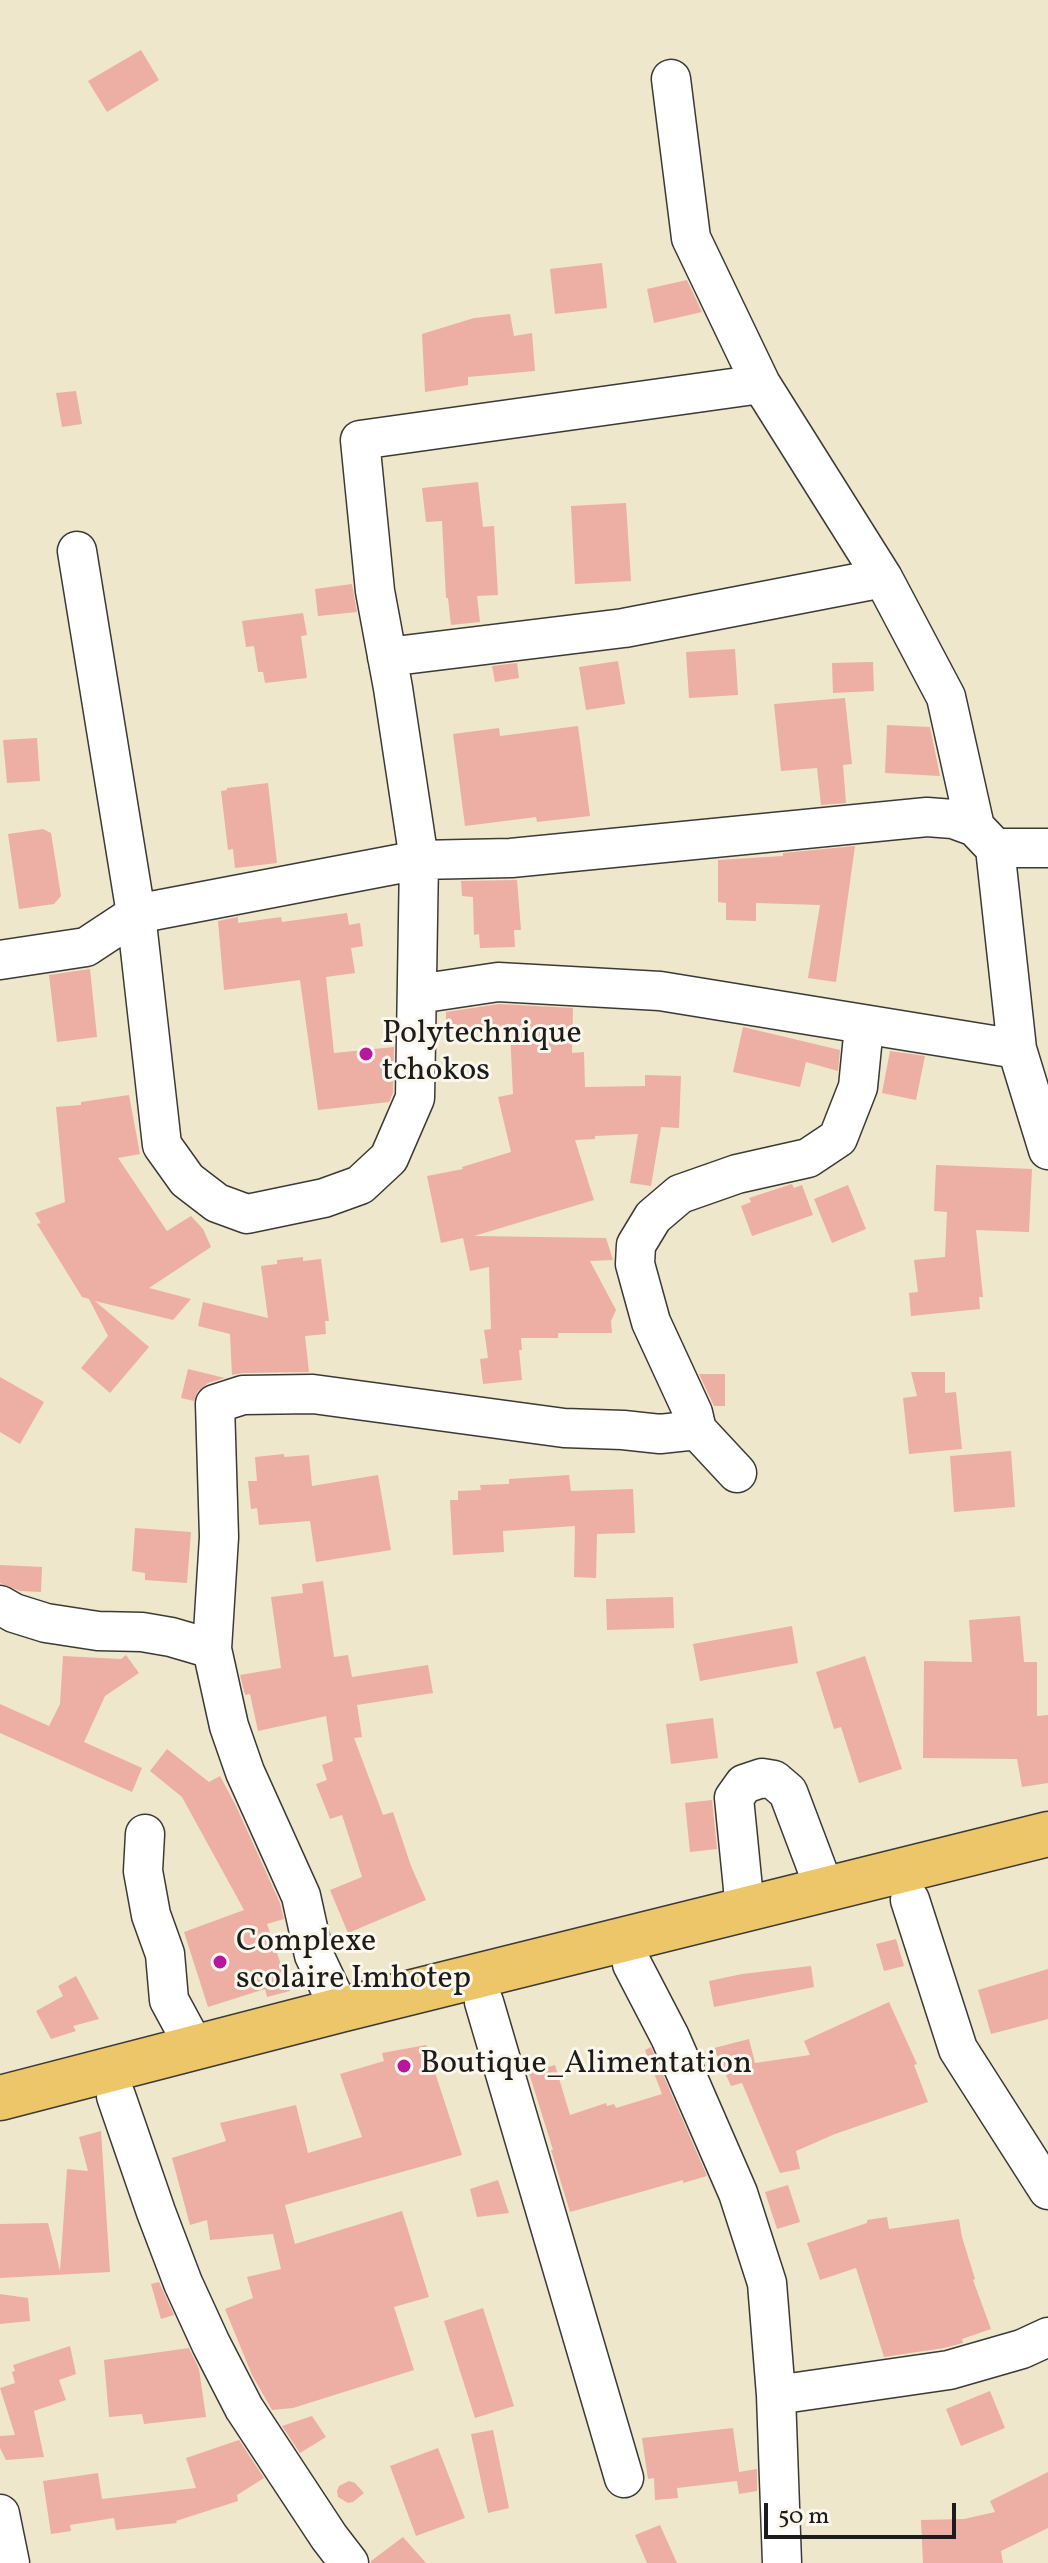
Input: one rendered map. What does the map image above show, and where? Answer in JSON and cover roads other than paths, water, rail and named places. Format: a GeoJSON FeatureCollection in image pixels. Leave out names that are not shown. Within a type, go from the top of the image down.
{"type":"FeatureCollection","features":[{"type":"Feature","properties":{"kind":"main road"},"geometry":{"type":"LineString","coordinates":[[0,2098],[1048,1834]]}},
{"type":"Feature","properties":{"kind":"main road"},"geometry":{"type":"LineString","coordinates":[[0,2123],[632,1964],[1048,1865]]}},
{"type":"Feature","properties":{"kind":"street"},"geometry":{"type":"LineString","coordinates":[[671,79],[691,238],[761,384],[883,578],[946,697],[985,837],[1017,1049],[1048,1150]]}},
{"type":"Feature","properties":{"kind":"street"},"geometry":{"type":"LineString","coordinates":[[77,551],[136,914],[162,1145],[187,1180],[217,1203],[247,1214],[324,1198],[360,1185],[389,1158],[415,1098],[419,860],[375,591],[360,440],[761,384]]}},
{"type":"Feature","properties":{"kind":"street"},"geometry":{"type":"LineString","coordinates":[[387,657],[624,628],[883,578]]}},
{"type":"Feature","properties":{"kind":"street"},"geometry":{"type":"LineString","coordinates":[[0,960],[86,947],[136,914],[419,860],[511,858],[927,817],[953,819],[985,837],[1048,848]]}},
{"type":"Feature","properties":{"kind":"street"},"geometry":{"type":"LineString","coordinates":[[418,994],[498,982],[619,988],[725,1000],[864,1026],[1017,1049]]}},
{"type":"Feature","properties":{"kind":"street"},"geometry":{"type":"LineString","coordinates":[[737,1473],[697,1430],[693,1413],[651,1322],[635,1264],[636,1245],[653,1217],[680,1194],[737,1174],[808,1158],[838,1138],[858,1087],[864,1026]]}},
{"type":"Feature","properties":{"kind":"street"},"geometry":{"type":"LineString","coordinates":[[340,2010],[314,1955],[301,1896],[245,1772],[229,1726],[212,1649],[219,1537],[215,1404],[243,1395],[313,1394],[564,1428],[660,1434],[697,1430]]}},
{"type":"Feature","properties":{"kind":"street"},"geometry":{"type":"LineString","coordinates":[[0,1605],[46,1623],[98,1631],[142,1632],[212,1649]]}},
{"type":"Feature","properties":{"kind":"street"},"geometry":{"type":"LineString","coordinates":[[745,1909],[734,1798],[744,1784],[762,1778],[774,1780],[788,1792],[825,1890]]}},
{"type":"Feature","properties":{"kind":"street"},"geometry":{"type":"LineString","coordinates":[[145,1834],[143,1871],[151,1915],[165,1954],[169,2000],[195,2048]]}},
{"type":"Feature","properties":{"kind":"street"},"geometry":{"type":"LineString","coordinates":[[910,1900],[958,2049],[1048,2190]]}},
{"type":"Feature","properties":{"kind":"street"},"geometry":{"type":"LineString","coordinates":[[632,1964],[670,2037],[738,2193],[767,2283],[776,2395],[782,2563]]}},
{"type":"Feature","properties":{"kind":"street"},"geometry":{"type":"LineString","coordinates":[[484,2002],[624,2478]]}},
{"type":"Feature","properties":{"kind":"street"},"geometry":{"type":"LineString","coordinates":[[116,2096],[183,2283],[211,2344],[244,2408],[349,2563]]}},
{"type":"Feature","properties":{"kind":"street"},"geometry":{"type":"LineString","coordinates":[[776,2395],[949,2370],[1022,2349],[1048,2337]]}},
{"type":"Feature","properties":{"kind":"street"},"geometry":{"type":"LineString","coordinates":[[0,2514],[10,2563]]}},
{"type":"Feature","properties":{"kind":"place","name":"Polytechnique tchokos"},"geometry":{"type":"Point","coordinates":[366,1054]}},
{"type":"Feature","properties":{"kind":"place","name":"Complexe scolaire Imhotep"},"geometry":{"type":"Point","coordinates":[220,1962]}},
{"type":"Feature","properties":{"kind":"place","name":"Boutique_Alimentation"},"geometry":{"type":"Point","coordinates":[404,2066]}}]}
